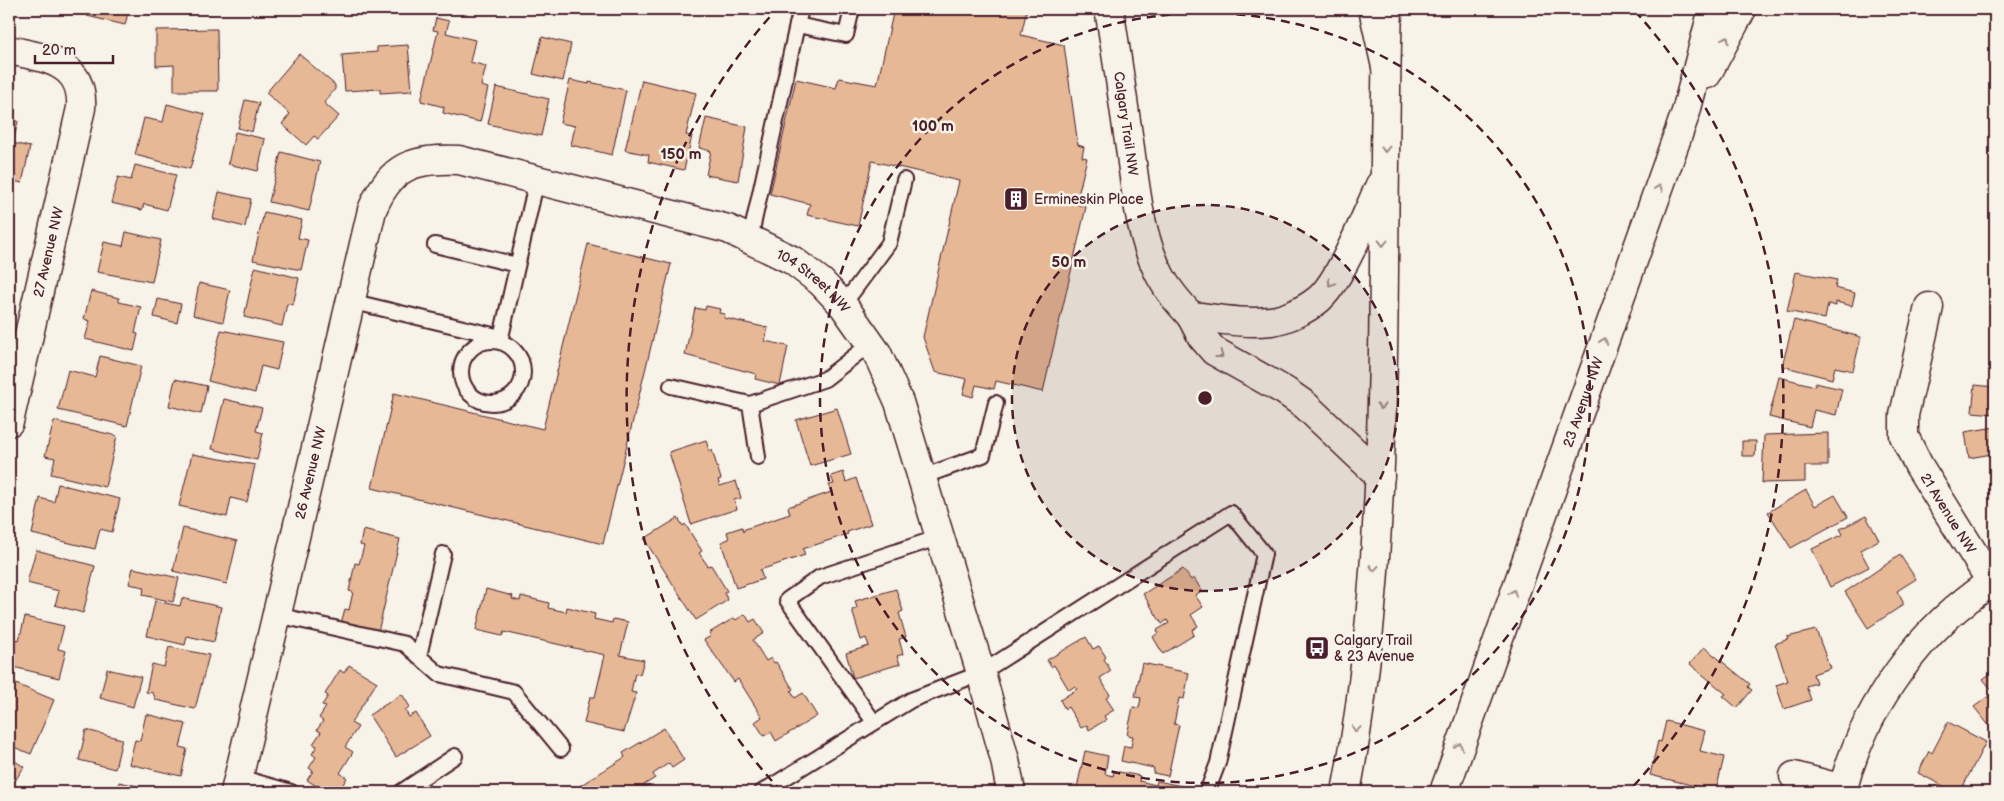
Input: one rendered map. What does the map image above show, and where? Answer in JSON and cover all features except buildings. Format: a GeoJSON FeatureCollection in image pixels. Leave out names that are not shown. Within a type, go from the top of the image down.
{"type":"FeatureCollection","features":[{"type":"Feature","properties":{"kind":"main road","name":"Calgary Trail NW"},"geometry":{"type":"LineString","coordinates":[[1110,9],[1136,192],[1151,254],[1161,278],[1172,295],[1192,316],[1202,337],[1214,351],[1286,391],[1305,405],[1380,476]]}},
{"type":"Feature","properties":{"kind":"main road"},"geometry":{"type":"LineString","coordinates":[[1372,9],[1386,67]]}},
{"type":"Feature","properties":{"kind":"main road"},"geometry":{"type":"LineString","coordinates":[[1346,792],[1365,662],[1380,476],[1388,9]]}},
{"type":"Feature","properties":{"kind":"main road","name":"23 Avenue NW"},"geometry":{"type":"LineString","coordinates":[[1444,792],[1686,112],[1713,9]]}},
{"type":"Feature","properties":{"kind":"main road"},"geometry":{"type":"LineString","coordinates":[[1686,112],[1742,9]]}},
{"type":"Feature","properties":{"kind":"main road","name":"27 Avenue NW"},"geometry":{"type":"LineString","coordinates":[[9,50],[60,64],[69,70],[77,82],[82,97],[82,108],[9,422]]}},
{"type":"Feature","properties":{"kind":"main road","name":"104 Street NW"},"geometry":{"type":"LineString","coordinates":[[404,166],[422,161],[459,160],[728,229],[792,260],[821,282],[843,305],[871,343],[899,402],[981,673],[1005,760],[1011,792]]}},
{"type":"Feature","properties":{"kind":"main road","name":"26 Avenue NW"},"geometry":{"type":"LineString","coordinates":[[237,784],[372,210],[388,179],[404,166]]}},
{"type":"Feature","properties":{"kind":"main road"},"geometry":{"type":"LineString","coordinates":[[1192,316],[1252,322],[1273,321],[1287,317],[1320,298],[1342,265],[1384,177]]}},
{"type":"Feature","properties":{"kind":"main road","name":"21 Avenue NW"},"geometry":{"type":"LineString","coordinates":[[1794,776],[1843,791],[1872,716],[1893,680],[1942,623],[1994,582],[1920,466],[1904,436],[1904,415],[1929,307]]}},
{"type":"Feature","properties":{"kind":"lane"},"geometry":{"type":"LineString","coordinates":[[750,239],[801,9]]}},
{"type":"Feature","properties":{"kind":"lane"},"geometry":{"type":"LineString","coordinates":[[797,25],[846,35],[852,9]]}},
{"type":"Feature","properties":{"kind":"lane"},"geometry":{"type":"LineString","coordinates":[[500,340],[537,180]]}},
{"type":"Feature","properties":{"kind":"lane"},"geometry":{"type":"LineString","coordinates":[[843,305],[889,243],[904,180]]}},
{"type":"Feature","properties":{"kind":"lane"},"geometry":{"type":"LineString","coordinates":[[435,245],[517,265]]}},
{"type":"Feature","properties":{"kind":"lane"},"geometry":{"type":"LineString","coordinates":[[350,301],[500,340],[517,354],[523,374],[515,393],[506,400],[496,403],[485,402],[475,398],[468,391],[461,374],[462,364],[466,355],[480,344],[500,340]]}},
{"type":"Feature","properties":{"kind":"lane"},"geometry":{"type":"LineString","coordinates":[[671,386],[750,404],[825,379],[871,343]]}},
{"type":"Feature","properties":{"kind":"lane"},"geometry":{"type":"LineString","coordinates":[[922,477],[982,455],[996,403]]}},
{"type":"Feature","properties":{"kind":"lane"},"geometry":{"type":"LineString","coordinates":[[750,404],[758,456]]}},
{"type":"Feature","properties":{"kind":"lane"},"geometry":{"type":"LineString","coordinates":[[762,792],[911,700],[981,673],[1231,513],[1264,554],[1218,763],[1207,792]]}},
{"type":"Feature","properties":{"kind":"lane"},"geometry":{"type":"LineString","coordinates":[[874,722],[787,600],[820,578],[940,537]]}},
{"type":"Feature","properties":{"kind":"lane"},"geometry":{"type":"LineString","coordinates":[[419,656],[443,554]]}},
{"type":"Feature","properties":{"kind":"lane"},"geometry":{"type":"LineString","coordinates":[[277,615],[405,644],[439,674],[514,692],[561,749]]}},
{"type":"Feature","properties":{"kind":"lane"},"geometry":{"type":"LineString","coordinates":[[401,792],[455,756]]}},
{"type":"Feature","properties":{"kind":"lane"},"geometry":{"type":"LineString","coordinates":[[237,784],[291,792]]}},
{"type":"Feature","properties":{"kind":"place","name":"Ermineskin Place"},"geometry":{"type":"Point","coordinates":[1016,199]}},
{"type":"Feature","properties":{"kind":"place","name":"Calgary Trail & 23 Avenue"},"geometry":{"type":"Point","coordinates":[1317,648]}}]}
